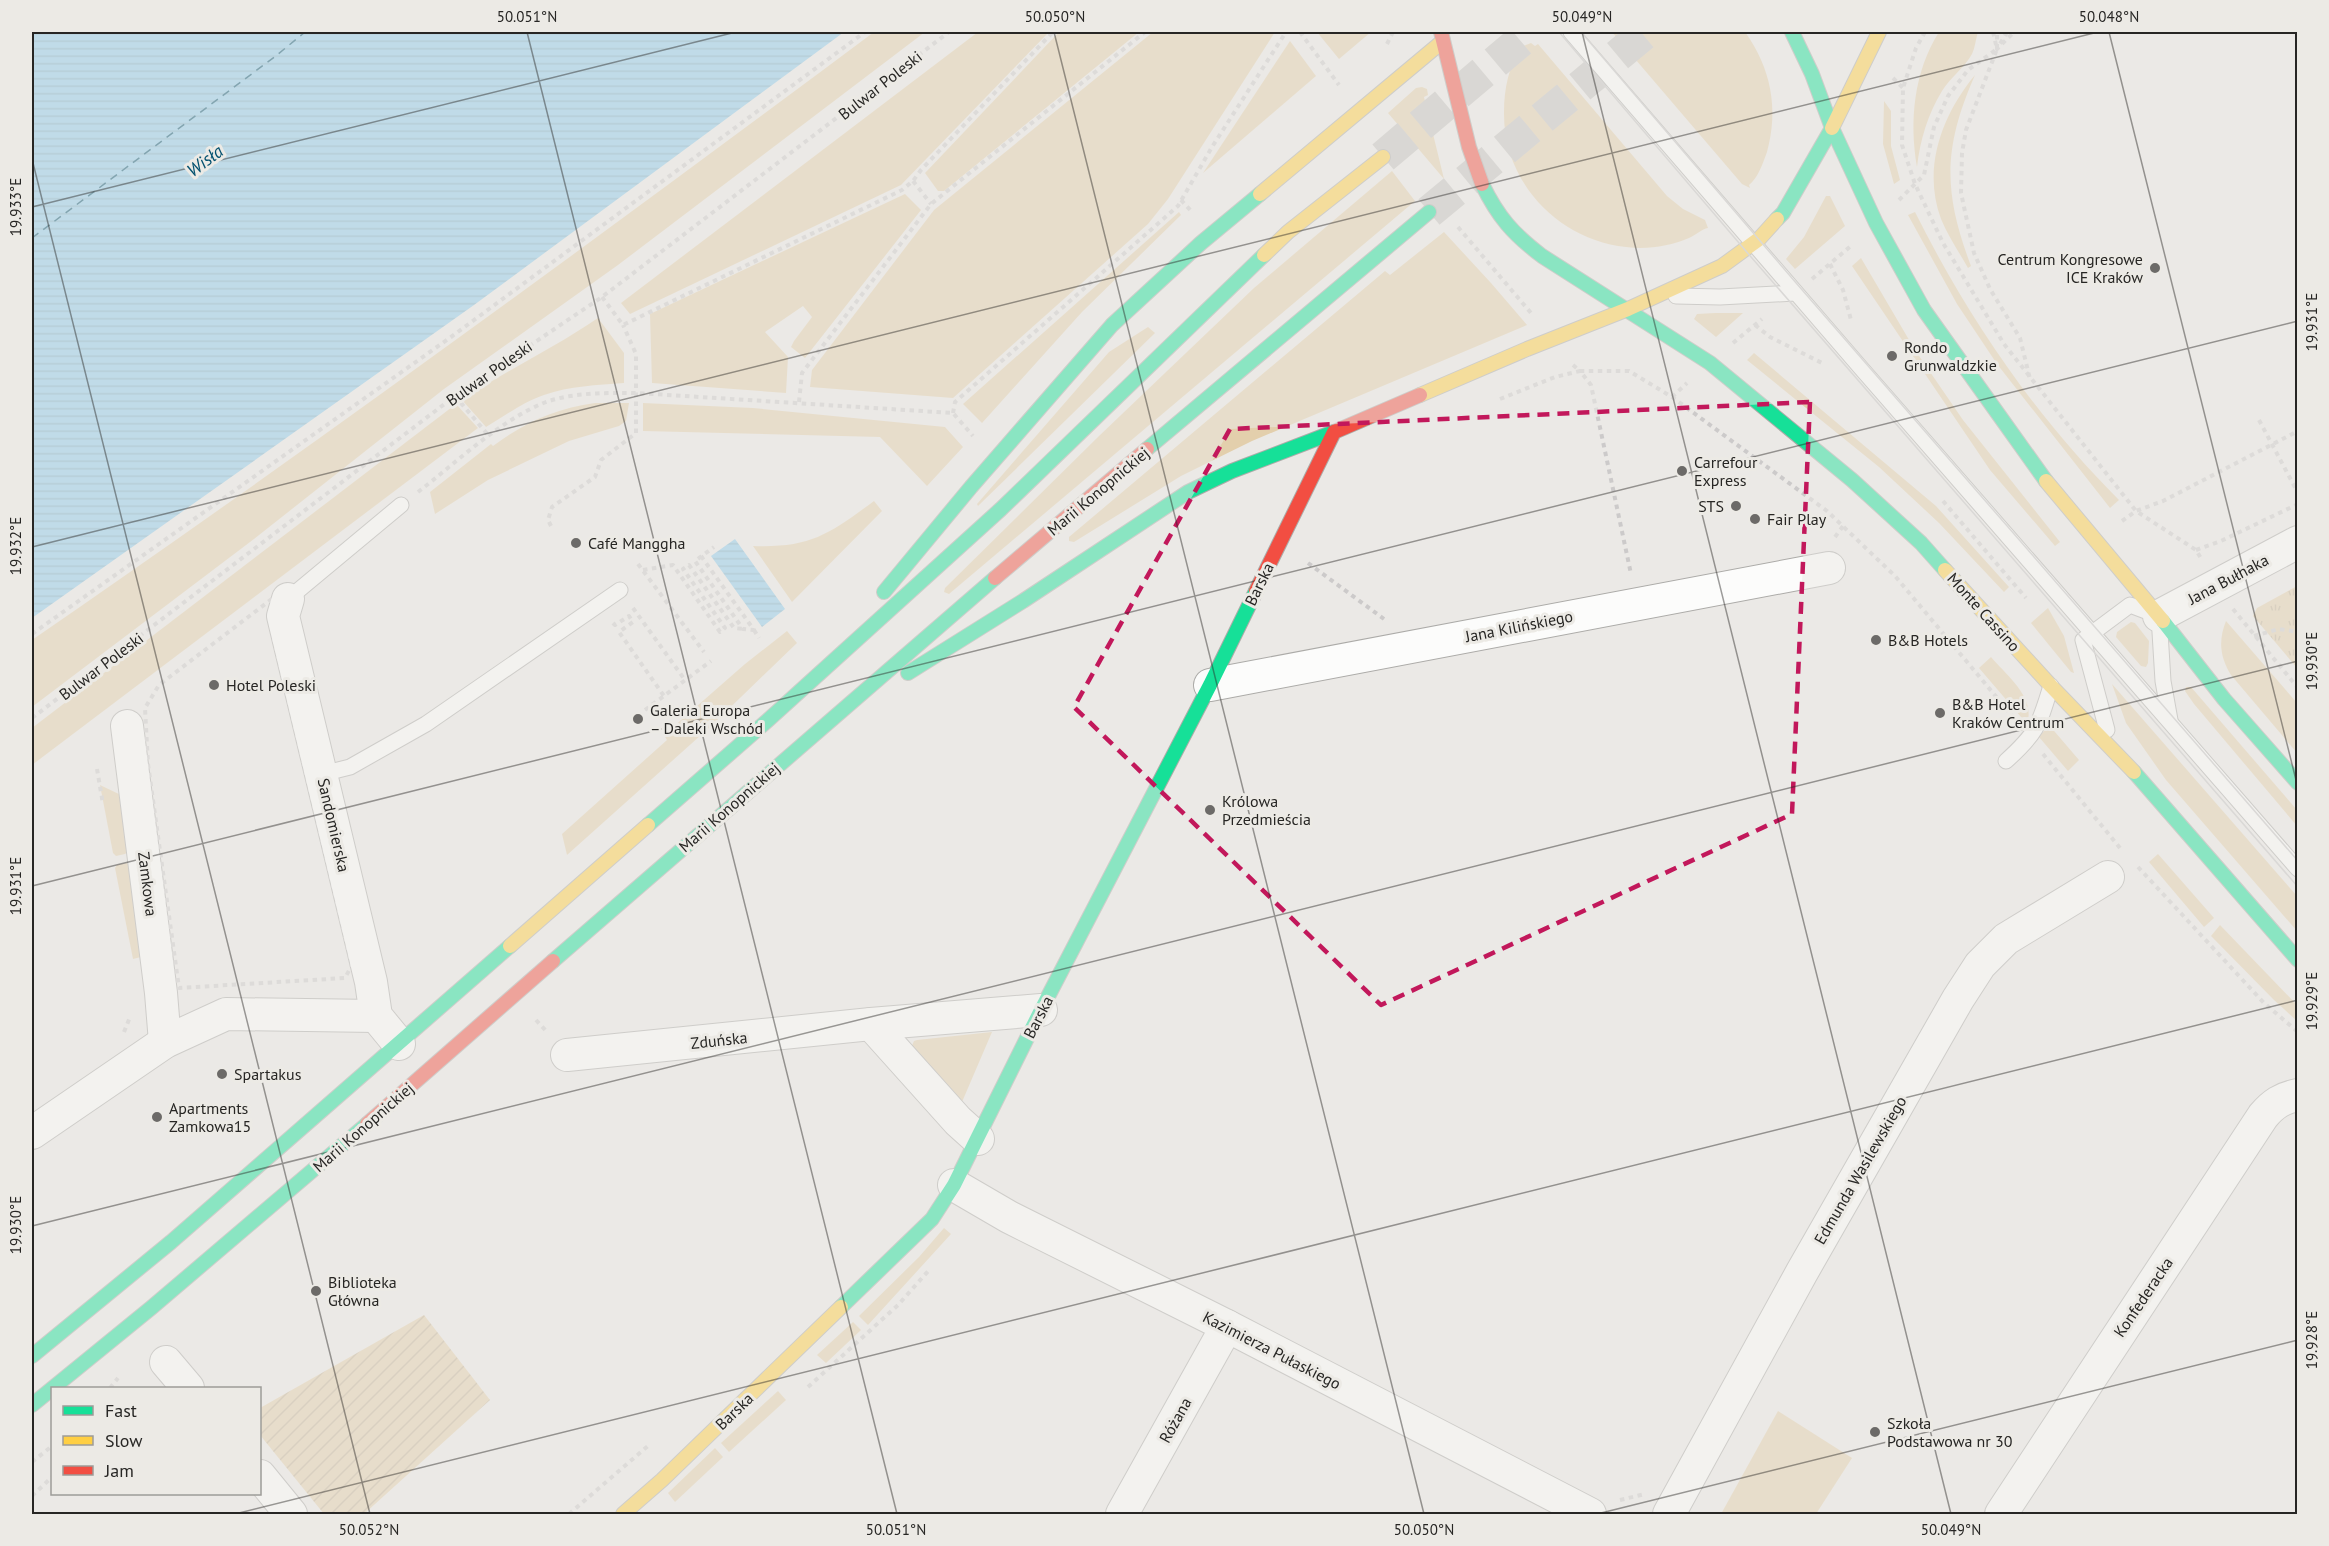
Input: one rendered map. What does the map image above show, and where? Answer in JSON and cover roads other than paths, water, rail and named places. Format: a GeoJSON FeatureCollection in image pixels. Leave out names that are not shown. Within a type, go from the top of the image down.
{"type":"FeatureCollection","features":[{"type":"Feature","properties":{"kind":"main road"},"geometry":{"type":"LineString","coordinates":[[810,681],[971,487],[1112,325],[1201,243],[1442,36],[1455,32]]}},
{"type":"Feature","properties":{"kind":"main road"},"geometry":{"type":"LineString","coordinates":[[1792,32],[1812,74],[1832,128],[1876,223],[1924,310],[2036,468],[2159,616],[2224,699],[2298,783]]}},
{"type":"Feature","properties":{"kind":"main road"},"geometry":{"type":"LineString","coordinates":[[834,716],[1023,601],[1188,492],[1232,471],[1334,432],[1527,349],[1628,309],[1722,266],[1753,244],[1783,213],[1832,128],[1879,32]]}},
{"type":"Feature","properties":{"kind":"main road"},"geometry":{"type":"LineString","coordinates":[[1442,36],[1469,147],[1481,182],[1494,208],[1521,240],[1542,256],[1628,309]]}},
{"type":"Feature","properties":{"kind":"main road"},"geometry":{"type":"LineString","coordinates":[[32,1356],[171,1242],[759,729],[1001,509],[1191,323],[1288,232],[1383,158]]}},
{"type":"Feature","properties":{"kind":"main road","name":"Marii Konopnickiej"},"geometry":{"type":"LineString","coordinates":[[54,1387],[152,1308],[423,1076],[834,716],[1429,212]]}},
{"type":"Feature","properties":{"kind":"main road","name":"Monte Cassino"},"geometry":{"type":"LineString","coordinates":[[1628,309],[1710,363],[1852,480],[1921,543],[2051,686],[2112,747],[2298,960]]}},
{"type":"Feature","properties":{"kind":"main road","name":"Barska"},"geometry":{"type":"LineString","coordinates":[[623,1515],[932,1219],[954,1185],[978,1139],[1041,1010],[1210,685],[1299,499],[1334,432]]}},
{"type":"Feature","properties":{"kind":"main road","name":"Marii Konopnickiej"},"geometry":{"type":"LineString","coordinates":[[32,1405],[51,1390]]}},
{"type":"Feature","properties":{"kind":"street","name":"Jana Bułhaka"},"geometry":{"type":"LineString","coordinates":[[2159,616],[2298,542]]}},
{"type":"Feature","properties":{"kind":"street","name":"Jana Kilińskiego"},"geometry":{"type":"LineString","coordinates":[[1210,685],[1829,556]]}},
{"type":"Feature","properties":{"kind":"street","name":"Sandomierska"},"geometry":{"type":"LineString","coordinates":[[282,597],[283,616],[371,982],[376,1016]]}},
{"type":"Feature","properties":{"kind":"street","name":"Zamkowa"},"geometry":{"type":"LineString","coordinates":[[128,726],[160,981],[165,1042]]}},
{"type":"Feature","properties":{"kind":"street","name":"Edmunda Wasilewskiego"},"geometry":{"type":"LineString","coordinates":[[1668,1515],[1831,1222],[1952,1009],[1980,965],[2006,939],[2122,863]]}},
{"type":"Feature","properties":{"kind":"street","name":"Zduńska"},"geometry":{"type":"LineString","coordinates":[[567,1055],[871,1024],[1041,1010]]}},
{"type":"Feature","properties":{"kind":"street"},"geometry":{"type":"LineString","coordinates":[[32,1133],[165,1042],[226,1014],[376,1016],[399,1044]]}},
{"type":"Feature","properties":{"kind":"street"},"geometry":{"type":"LineString","coordinates":[[871,1024],[958,1121],[978,1139]]}},
{"type":"Feature","properties":{"kind":"street","name":"Konfederacka"},"geometry":{"type":"LineString","coordinates":[[2001,1515],[2263,1116],[2272,1105],[2284,1098],[2298,1095]]}},
{"type":"Feature","properties":{"kind":"street","name":"Kazimierza Pułaskiego"},"geometry":{"type":"LineString","coordinates":[[954,1185],[1009,1217],[1227,1326],[1590,1515]]}},
{"type":"Feature","properties":{"kind":"street","name":"Różana"},"geometry":{"type":"LineString","coordinates":[[1122,1515],[1227,1326]]}},
{"type":"Feature","properties":{"kind":"street"},"geometry":{"type":"LineString","coordinates":[[166,1362],[186,1387]]}},
{"type":"Feature","properties":{"kind":"street"},"geometry":{"type":"LineString","coordinates":[[261,1477],[291,1515]]}},
{"type":"Feature","properties":{"kind":"lane"},"geometry":{"type":"LineString","coordinates":[[1571,32],[1753,244],[1800,289],[2047,582],[2298,868]]}},
{"type":"Feature","properties":{"kind":"lane"},"geometry":{"type":"LineString","coordinates":[[1658,295],[1719,297],[1800,289]]}},
{"type":"Feature","properties":{"kind":"lane"},"geometry":{"type":"LineString","coordinates":[[282,597],[401,505]]}},
{"type":"Feature","properties":{"kind":"lane"},"geometry":{"type":"LineString","coordinates":[[322,774],[350,767],[426,724],[624,596]]}},
{"type":"Feature","properties":{"kind":"lane"},"geometry":{"type":"LineString","coordinates":[[2112,747],[2099,707],[2083,640],[2130,605],[2159,616],[2163,681],[2170,720]]}},
{"type":"Feature","properties":{"kind":"lane"},"geometry":{"type":"LineString","coordinates":[[2006,760],[2030,739],[2040,721],[2051,686]]}},
{"type":"Feature","properties":{"kind":"water","name":"Wisła"},"geometry":{"type":"Polygon","coordinates":[[[32,32],[844,32],[474,305],[32,618],[32,32]]]}},
{"type":"Feature","properties":{"kind":"water"},"geometry":{"type":"Polygon","coordinates":[[[735,539],[785,609],[762,627],[711,556],[735,539]]]}},
{"type":"Feature","properties":{"kind":"tunnel"},"geometry":{"type":"LineString","coordinates":[[1383,157],[1531,32]]}},
{"type":"Feature","properties":{"kind":"tunnel"},"geometry":{"type":"LineString","coordinates":[[1429,212],[1646,32]]}},
{"type":"Feature","properties":{"kind":"tram line"},"geometry":{"type":"LineString","coordinates":[[1559,32],[1745,250],[2298,887]]}},
{"type":"Feature","properties":{"kind":"tram line"},"geometry":{"type":"LineString","coordinates":[[1581,32],[2298,861]]}},
{"type":"Feature","properties":{"kind":"place","name":"Centrum Kongresowe ICE Kraków"},"geometry":{"type":"Point","coordinates":[2155,268]}},
{"type":"Feature","properties":{"kind":"place","name":"Rondo Grunwaldzkie"},"geometry":{"type":"Point","coordinates":[1892,356]}},
{"type":"Feature","properties":{"kind":"place","name":"Carrefour Express"},"geometry":{"type":"Point","coordinates":[1682,471]}},
{"type":"Feature","properties":{"kind":"place","name":"STS"},"geometry":{"type":"Point","coordinates":[1736,506]}},
{"type":"Feature","properties":{"kind":"place","name":"Fair Play"},"geometry":{"type":"Point","coordinates":[1755,519]}},
{"type":"Feature","properties":{"kind":"place","name":"Café Manggha"},"geometry":{"type":"Point","coordinates":[576,543]}},
{"type":"Feature","properties":{"kind":"place","name":"B&B Hotels"},"geometry":{"type":"Point","coordinates":[1876,640]}},
{"type":"Feature","properties":{"kind":"place","name":"Hotel Poleski"},"geometry":{"type":"Point","coordinates":[214,685]}},
{"type":"Feature","properties":{"kind":"place","name":"B&B Hotel Kraków Centrum"},"geometry":{"type":"Point","coordinates":[1940,713]}},
{"type":"Feature","properties":{"kind":"place","name":"Galeria Europa – Daleki Wschód"},"geometry":{"type":"Point","coordinates":[638,719]}},
{"type":"Feature","properties":{"kind":"place","name":"Królowa Przedmieścia"},"geometry":{"type":"Point","coordinates":[1210,810]}},
{"type":"Feature","properties":{"kind":"place","name":"Spartakus"},"geometry":{"type":"Point","coordinates":[222,1074]}},
{"type":"Feature","properties":{"kind":"place","name":"Apartments Zamkowa15"},"geometry":{"type":"Point","coordinates":[157,1117]}},
{"type":"Feature","properties":{"kind":"place","name":"Biblioteka Główna"},"geometry":{"type":"Point","coordinates":[316,1291]}},
{"type":"Feature","properties":{"kind":"place","name":"Szkoła Podstawowa nr 30"},"geometry":{"type":"Point","coordinates":[1875,1432]}}]}
